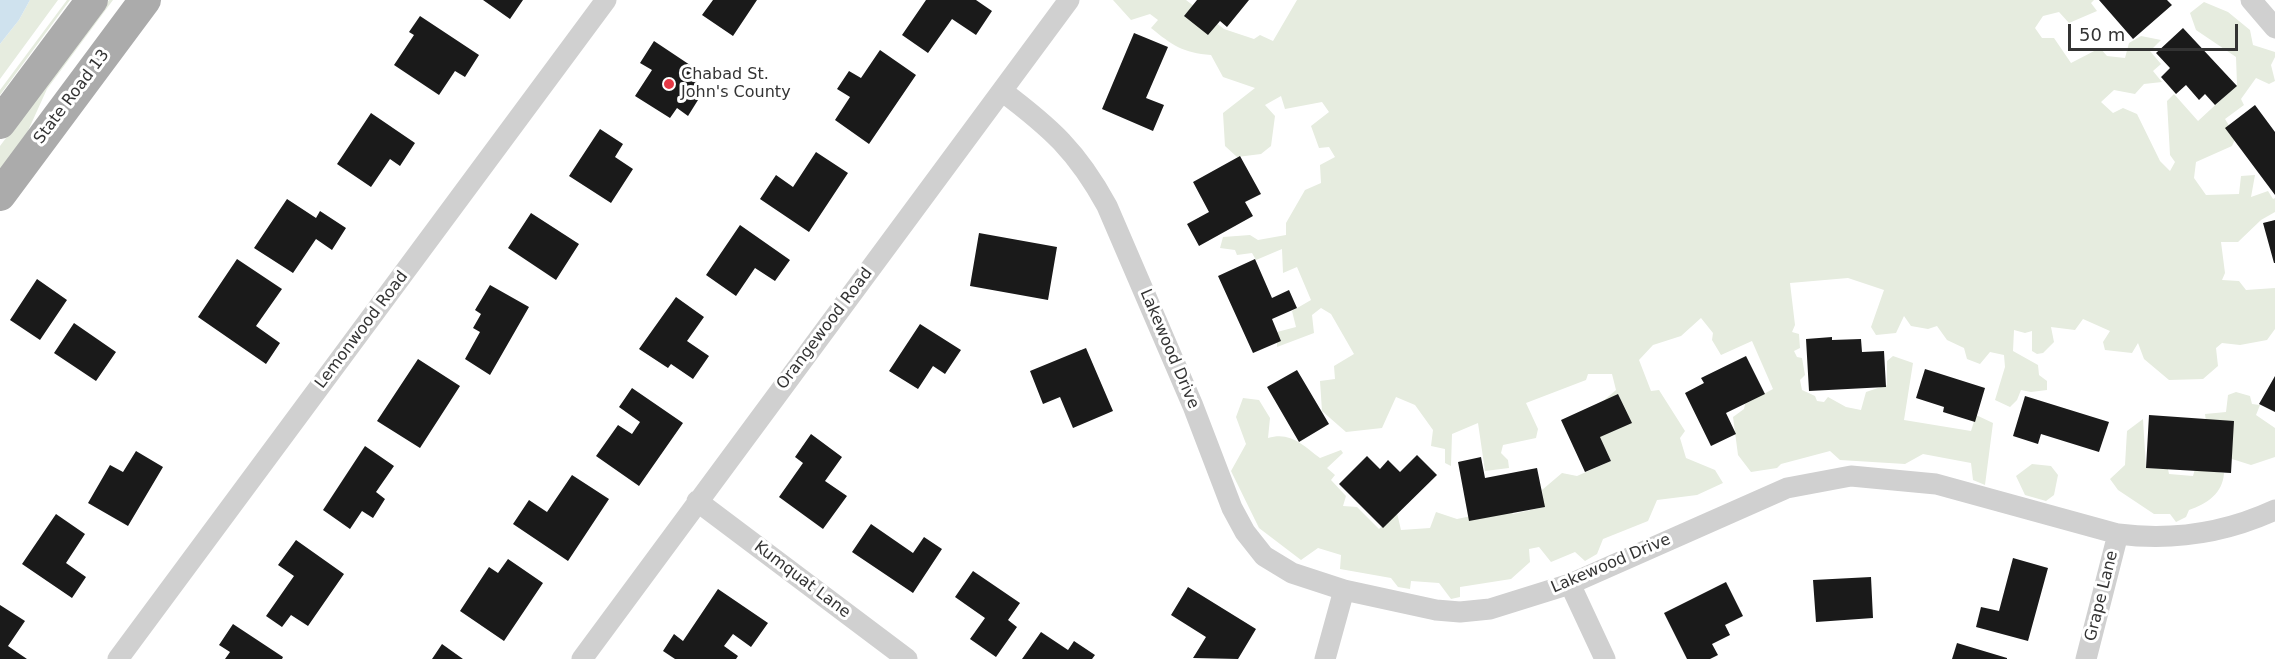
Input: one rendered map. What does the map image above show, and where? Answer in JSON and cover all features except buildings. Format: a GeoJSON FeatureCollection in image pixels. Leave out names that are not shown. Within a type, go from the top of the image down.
{"type":"FeatureCollection","features":[{"type":"Feature","properties":{"kind":"main road"},"geometry":{"type":"LineString","coordinates":[[0,123],[92,0]]}},
{"type":"Feature","properties":{"kind":"main road","name":"State Road 13"},"geometry":{"type":"LineString","coordinates":[[0,195],[145,0]]}},
{"type":"Feature","properties":{"kind":"street","name":"Lemonwood Road"},"geometry":{"type":"LineString","coordinates":[[118,659],[606,0]]}},
{"type":"Feature","properties":{"kind":"street","name":"Orangewood Road"},"geometry":{"type":"LineString","coordinates":[[582,659],[1069,0]]}},
{"type":"Feature","properties":{"kind":"street"},"geometry":{"type":"LineString","coordinates":[[2251,0],[2275,28]]}},
{"type":"Feature","properties":{"kind":"street","name":"Lakewood Drive"},"geometry":{"type":"LineString","coordinates":[[1002,91],[1040,120],[1065,144],[1097,188],[1107,206],[1189,395],[1232,508],[1245,532],[1264,556],[1292,573],[1344,590],[1436,610],[1460,612],[1490,609],[1570,584],[1787,488],[1817,481],[1851,477],[1936,484],[2118,534],[2148,538],[2184,536],[2218,530],[2250,522],[2275,510]]}},
{"type":"Feature","properties":{"kind":"street","name":"Kumquat Lane"},"geometry":{"type":"LineString","coordinates":[[697,501],[907,659]]}},
{"type":"Feature","properties":{"kind":"street","name":"Grape Lane"},"geometry":{"type":"LineString","coordinates":[[2086,659],[2118,534]]}},
{"type":"Feature","properties":{"kind":"street"},"geometry":{"type":"LineString","coordinates":[[1570,584],[1605,659]]}},
{"type":"Feature","properties":{"kind":"street"},"geometry":{"type":"LineString","coordinates":[[1325,659],[1344,590]]}},
{"type":"Feature","properties":{"kind":"shaded area"},"geometry":{"type":"Polygon","coordinates":[[[30,0],[58,0],[0,79],[0,44],[19,20],[30,0]]]}},
{"type":"Feature","properties":{"kind":"shaded area"},"geometry":{"type":"Polygon","coordinates":[[[67,0],[70,0],[0,95],[0,90],[67,0]]]}},
{"type":"Feature","properties":{"kind":"shaded area"},"geometry":{"type":"Polygon","coordinates":[[[109,0],[113,0],[47,89],[22,144],[0,173],[0,146],[109,0]]]}},
{"type":"Feature","properties":{"kind":"shaded area"},"geometry":{"type":"Polygon","coordinates":[[[1113,0],[1186,0],[1224,29],[1254,39],[1260,35],[1273,41],[1297,0],[2094,0],[2091,3],[2097,11],[2069,23],[2059,12],[2043,16],[2035,28],[2042,38],[2054,38],[2071,63],[2100,48],[2107,56],[2125,58],[2129,43],[2141,36],[2161,40],[2150,51],[2161,64],[2153,71],[2162,82],[2144,84],[2135,94],[2114,90],[2101,102],[2113,113],[2123,108],[2137,114],[2160,161],[2170,171],[2175,162],[2170,155],[2167,101],[2174,94],[2198,121],[2237,85],[2236,57],[2196,30],[2190,13],[2204,2],[2228,12],[2250,30],[2253,45],[2275,52],[2271,65],[2275,81],[2269,84],[2256,78],[2241,99],[2244,105],[2225,119],[2236,137],[2232,146],[2196,162],[2194,178],[2206,195],[2239,194],[2241,176],[2255,175],[2251,197],[2268,191],[2273,199],[2275,198],[2275,212],[2261,220],[2238,242],[2221,242],[2225,273],[2222,280],[2239,281],[2246,290],[2275,288],[2275,329],[2267,340],[2240,345],[2222,343],[2216,348],[2218,366],[2203,379],[2169,380],[2144,359],[2138,343],[2132,353],[2105,350],[2103,342],[2110,331],[2083,319],[2075,330],[2051,327],[2054,342],[2043,353],[2037,354],[2032,351],[2032,331],[2025,333],[2014,330],[2013,351],[2038,365],[2039,375],[2047,381],[2047,390],[2031,392],[2021,390],[2017,400],[2010,407],[1995,400],[2005,367],[2004,355],[1990,352],[1980,364],[1967,359],[1964,348],[1947,340],[1937,326],[1928,329],[1911,326],[1904,316],[1896,333],[1876,335],[1871,327],[1884,290],[1848,278],[1790,283],[1795,325],[1792,332],[1799,334],[1800,348],[1794,351],[1797,357],[1802,358],[1805,375],[1800,380],[1802,390],[1815,396],[1817,401],[1824,402],[1828,397],[1846,407],[1861,410],[1866,392],[1887,385],[1887,361],[1893,356],[1913,363],[1904,420],[1971,431],[1976,415],[1993,423],[1985,485],[1973,480],[1971,463],[1923,454],[1905,464],[1840,460],[1830,451],[1781,464],[1777,468],[1751,472],[1738,455],[1733,417],[1744,409],[1745,404],[1773,389],[1752,341],[1721,355],[1712,340],[1713,333],[1701,318],[1681,336],[1653,345],[1639,360],[1651,391],[1659,390],[1685,431],[1680,438],[1686,458],[1715,470],[1723,483],[1697,495],[1657,500],[1648,521],[1603,539],[1597,554],[1585,561],[1575,552],[1551,562],[1539,547],[1529,549],[1530,562],[1511,579],[1460,587],[1460,597],[1451,599],[1439,583],[1411,581],[1410,589],[1398,587],[1391,578],[1340,569],[1341,555],[1318,548],[1301,560],[1259,528],[1231,471],[1246,444],[1236,417],[1243,398],[1259,400],[1270,418],[1268,438],[1283,436],[1296,440],[1320,458],[1341,450],[1343,453],[1327,468],[1335,475],[1331,480],[1346,496],[1343,506],[1357,507],[1379,529],[1397,513],[1401,530],[1430,528],[1436,512],[1457,519],[1510,508],[1513,514],[1544,507],[1542,490],[1562,473],[1577,476],[1611,461],[1599,436],[1602,402],[1616,390],[1612,374],[1588,374],[1586,380],[1526,403],[1538,429],[1536,438],[1503,445],[1501,453],[1508,460],[1509,468],[1485,471],[1478,423],[1452,434],[1451,466],[1445,463],[1445,449],[1431,446],[1433,430],[1415,405],[1396,397],[1382,428],[1346,432],[1322,411],[1320,381],[1335,379],[1334,366],[1354,354],[1331,314],[1321,308],[1312,315],[1314,333],[1277,347],[1277,332],[1296,327],[1292,311],[1311,300],[1297,267],[1283,273],[1282,249],[1256,260],[1252,253],[1237,255],[1235,250],[1220,248],[1223,237],[1250,235],[1258,240],[1286,235],[1286,223],[1305,190],[1321,183],[1320,165],[1335,157],[1329,147],[1319,148],[1311,126],[1329,112],[1322,102],[1285,109],[1281,96],[1265,105],[1275,116],[1271,146],[1261,154],[1237,157],[1225,146],[1223,113],[1255,88],[1223,77],[1211,55],[1185,50],[1165,39],[1151,28],[1158,20],[1150,14],[1131,20],[1113,0]]]}},
{"type":"Feature","properties":{"kind":"shaded area"},"geometry":{"type":"Polygon","coordinates":[[[2236,392],[2250,396],[2252,404],[2260,405],[2256,415],[2275,428],[2275,457],[2251,465],[2232,459],[2207,430],[2205,414],[2226,412],[2228,395],[2236,392]]]}},
{"type":"Feature","properties":{"kind":"shaded area"},"geometry":{"type":"Polygon","coordinates":[[[2143,419],[2146,468],[2168,469],[2169,474],[2193,476],[2195,469],[2224,473],[2221,486],[2213,497],[2189,510],[2186,517],[2176,522],[2170,514],[2154,514],[2118,490],[2110,479],[2125,465],[2127,431],[2143,419]]]}},
{"type":"Feature","properties":{"kind":"shaded area"},"geometry":{"type":"Polygon","coordinates":[[[2032,464],[2051,466],[2058,475],[2054,495],[2046,501],[2025,495],[2016,476],[2032,464]]]}},
{"type":"Feature","properties":{"kind":"water"},"geometry":{"type":"Polygon","coordinates":[[[0,0],[30,0],[19,20],[0,44],[0,0]]]}},
{"type":"Feature","properties":{"kind":"place","name":"Chabad St. John's County"},"geometry":{"type":"Point","coordinates":[669,84]}}]}
